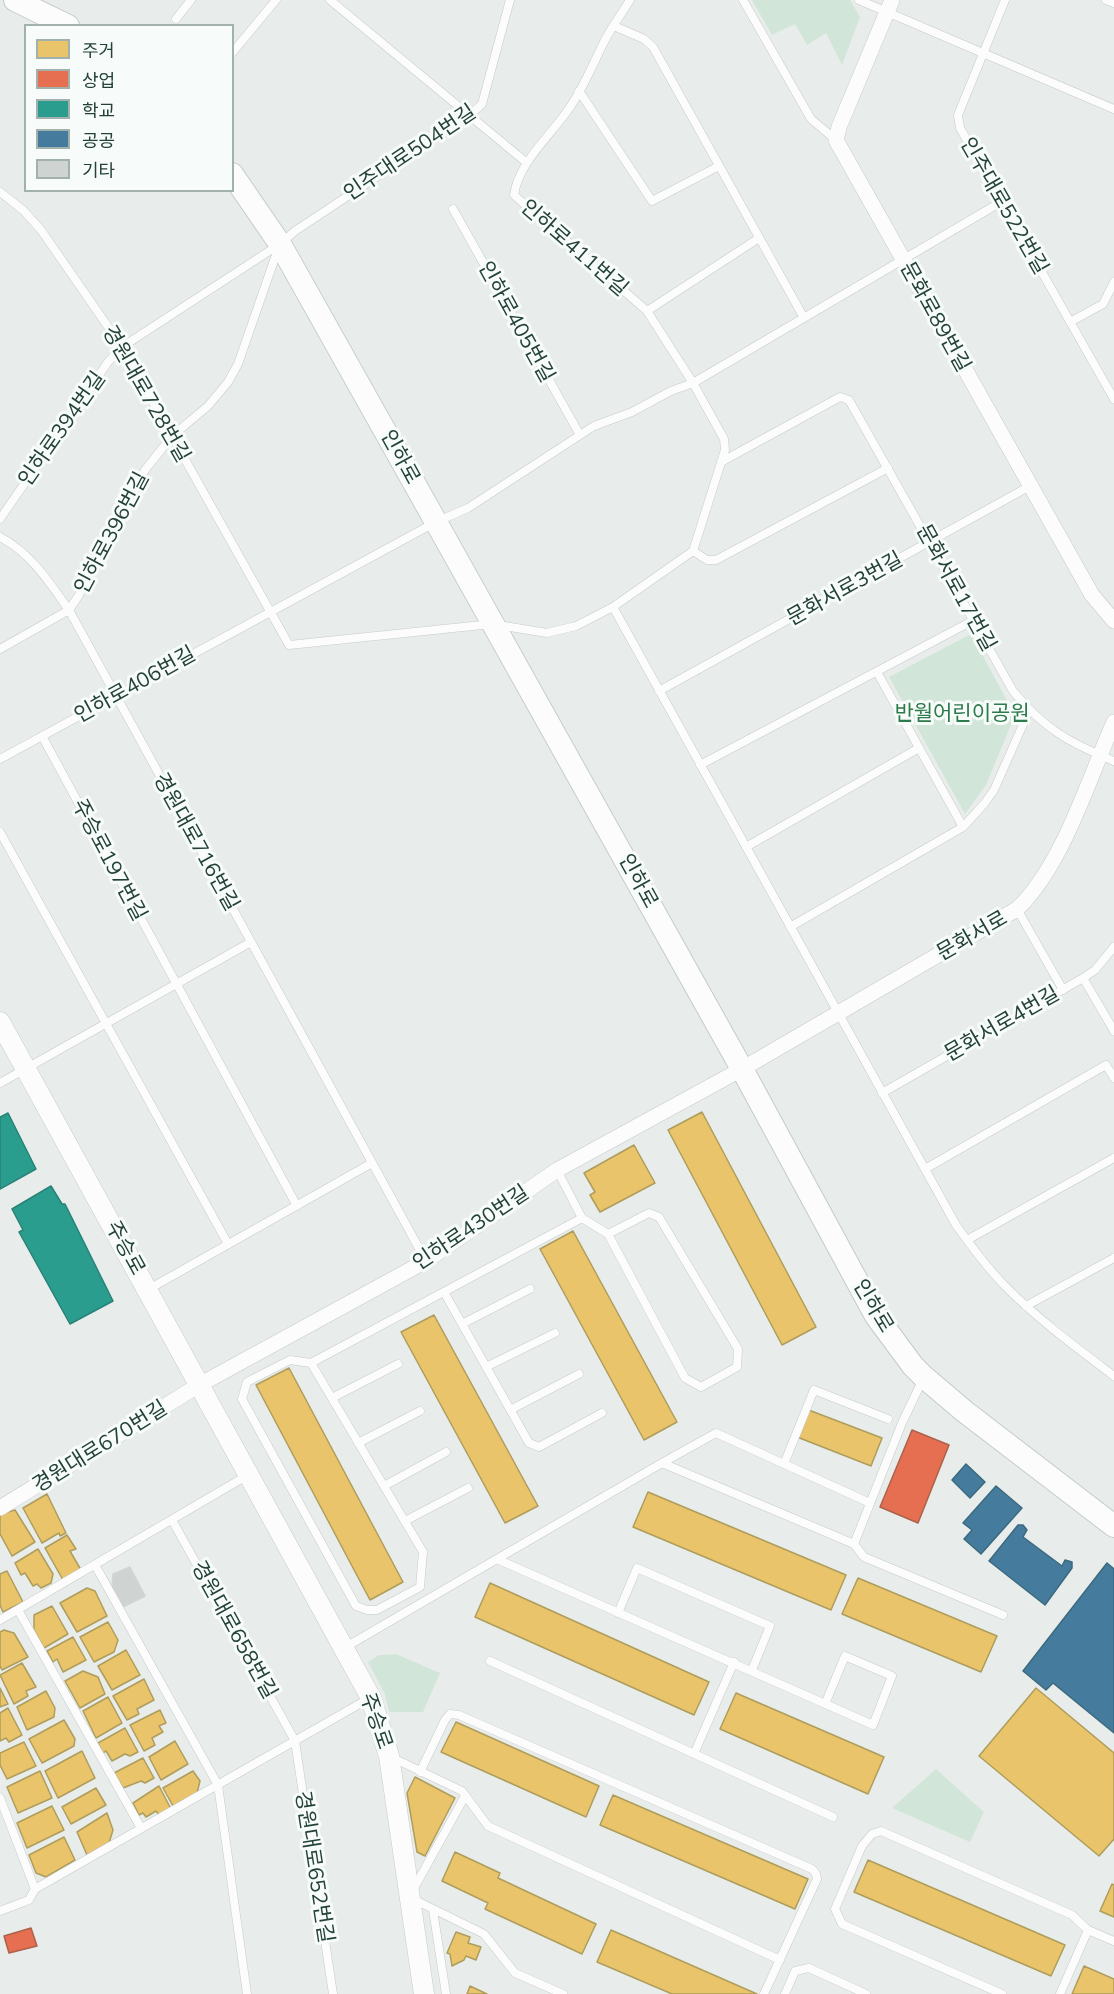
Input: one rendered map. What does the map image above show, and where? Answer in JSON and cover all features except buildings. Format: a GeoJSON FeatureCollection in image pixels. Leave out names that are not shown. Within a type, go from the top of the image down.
{"type":"FeatureCollection","features":[{"type":"Feature","properties":{"kind":"main road"},"geometry":{"type":"LineString","coordinates":[[18,1],[64,24]]}},
{"type":"Feature","properties":{"kind":"main road","name":"인하로"},"geometry":{"type":"LineString","coordinates":[[234,177],[280,244],[742,1069],[876,1316],[913,1366],[924,1377],[964,1411],[1112,1522]]}},
{"type":"Feature","properties":{"kind":"street"},"geometry":{"type":"LineString","coordinates":[[836,140],[839,127],[889,6]]}},
{"type":"Feature","properties":{"kind":"street","name":"문화로89번길"},"geometry":{"type":"LineString","coordinates":[[836,140],[1092,595],[1114,621]]}},
{"type":"Feature","properties":{"kind":"street","name":"문화서로"},"geometry":{"type":"LineString","coordinates":[[742,1069],[1017,909],[1032,895],[1063,842],[1114,722]]}},
{"type":"Feature","properties":{"kind":"street","name":"주승로"},"geometry":{"type":"LineString","coordinates":[[0,1022],[371,1698],[389,1756],[424,1994]]}},
{"type":"Feature","properties":{"kind":"street","name":"인하로430번길"},"geometry":{"type":"LineString","coordinates":[[199,1385],[426,1261],[557,1170],[742,1069]]}},
{"type":"Feature","properties":{"kind":"street","name":"경원대로670번길"},"geometry":{"type":"LineString","coordinates":[[0,1508],[199,1385]]}},
{"type":"Feature","properties":{"kind":"lane"},"geometry":{"type":"LineString","coordinates":[[176,19],[191,0]]}},
{"type":"Feature","properties":{"kind":"lane"},"geometry":{"type":"LineString","coordinates":[[234,51],[276,0]]}},
{"type":"Feature","properties":{"kind":"lane","name":"인주대로504번길"},"geometry":{"type":"LineString","coordinates":[[280,244],[295,231],[470,115],[482,104],[510,0]]}},
{"type":"Feature","properties":{"kind":"lane","name":"인하로411번길"},"geometry":{"type":"LineString","coordinates":[[630,0],[603,43],[591,71],[569,109],[527,163],[513,195],[647,311],[693,383],[724,439],[725,450],[722,462],[693,551]]}},
{"type":"Feature","properties":{"kind":"lane"},"geometry":{"type":"LineString","coordinates":[[743,0],[811,119],[836,140]]}},
{"type":"Feature","properties":{"kind":"lane"},"geometry":{"type":"LineString","coordinates":[[859,0],[889,6],[983,53],[1114,109]]}},
{"type":"Feature","properties":{"kind":"lane","name":"인주대로522번길"},"geometry":{"type":"LineString","coordinates":[[1005,0],[958,121],[1114,399]]}},
{"type":"Feature","properties":{"kind":"lane"},"geometry":{"type":"LineString","coordinates":[[1106,0],[1114,3]]}},
{"type":"Feature","properties":{"kind":"lane"},"geometry":{"type":"LineString","coordinates":[[334,2],[527,163]]}},
{"type":"Feature","properties":{"kind":"lane"},"geometry":{"type":"LineString","coordinates":[[614,26],[644,39],[652,47],[804,318]]}},
{"type":"Feature","properties":{"kind":"lane"},"geometry":{"type":"LineString","coordinates":[[579,91],[652,201],[719,166]]}},
{"type":"Feature","properties":{"kind":"lane","name":"경원대로728번길"},"geometry":{"type":"LineString","coordinates":[[0,192],[24,211],[41,230],[122,347],[271,612]]}},
{"type":"Feature","properties":{"kind":"lane"},"geometry":{"type":"LineString","coordinates":[[436,522],[468,508],[594,426],[632,412],[671,391],[693,383],[1001,201]]}},
{"type":"Feature","properties":{"kind":"lane","name":"인하로405번길"},"geometry":{"type":"LineString","coordinates":[[453,209],[580,435]]}},
{"type":"Feature","properties":{"kind":"lane","name":"인하로411번길"},"geometry":{"type":"LineString","coordinates":[[647,311],[759,238]]}},
{"type":"Feature","properties":{"kind":"lane","name":"인하로394번길"},"geometry":{"type":"LineString","coordinates":[[0,519],[108,362],[122,347],[280,244]]}},
{"type":"Feature","properties":{"kind":"lane","name":"인하로396번길"},"geometry":{"type":"LineString","coordinates":[[69,610],[145,470],[172,436],[208,406],[228,382],[238,364],[280,244]]}},
{"type":"Feature","properties":{"kind":"lane"},"geometry":{"type":"LineString","coordinates":[[1070,322],[1103,304],[1114,282]]}},
{"type":"Feature","properties":{"kind":"lane","name":"문화서로17번길"},"geometry":{"type":"LineString","coordinates":[[722,462],[840,397],[849,400],[1013,691],[1029,711],[1045,725],[1069,741],[1114,761]]}},
{"type":"Feature","properties":{"kind":"lane"},"geometry":{"type":"LineString","coordinates":[[271,612],[290,645],[492,624],[547,633],[576,626],[613,607],[693,551],[707,560],[716,561],[888,468]]}},
{"type":"Feature","properties":{"kind":"lane","name":"문화서로3번길"},"geometry":{"type":"LineString","coordinates":[[659,691],[1030,486]]}},
{"type":"Feature","properties":{"kind":"lane","name":"인하로406번길"},"geometry":{"type":"LineString","coordinates":[[0,759],[436,522]]}},
{"type":"Feature","properties":{"kind":"lane","name":"경원대로716번길"},"geometry":{"type":"LineString","coordinates":[[0,537],[13,544],[30,559],[69,610],[426,1261]]}},
{"type":"Feature","properties":{"kind":"lane"},"geometry":{"type":"LineString","coordinates":[[613,607],[956,1225],[1006,1287],[1026,1306],[1053,1330],[1113,1372]]}},
{"type":"Feature","properties":{"kind":"lane"},"geometry":{"type":"LineString","coordinates":[[0,649],[69,610]]}},
{"type":"Feature","properties":{"kind":"lane"},"geometry":{"type":"LineString","coordinates":[[700,765],[974,620]]}},
{"type":"Feature","properties":{"kind":"lane"},"geometry":{"type":"LineString","coordinates":[[877,672],[963,827]]}},
{"type":"Feature","properties":{"kind":"lane"},"geometry":{"type":"LineString","coordinates":[[790,927],[963,827],[994,790],[1029,711]]}},
{"type":"Feature","properties":{"kind":"lane","name":"주승로197번길"},"geometry":{"type":"LineString","coordinates":[[42,736],[297,1206]]}},
{"type":"Feature","properties":{"kind":"lane"},"geometry":{"type":"LineString","coordinates":[[746,846],[919,748]]}},
{"type":"Feature","properties":{"kind":"lane"},"geometry":{"type":"LineString","coordinates":[[0,832],[228,1244]]}},
{"type":"Feature","properties":{"kind":"lane"},"geometry":{"type":"LineString","coordinates":[[1017,909],[1063,990]]}},
{"type":"Feature","properties":{"kind":"lane"},"geometry":{"type":"LineString","coordinates":[[0,1083],[251,942]]}},
{"type":"Feature","properties":{"kind":"lane","name":"문화서로4번길"},"geometry":{"type":"LineString","coordinates":[[882,1093],[1083,978],[1101,965],[1114,947]]}},
{"type":"Feature","properties":{"kind":"lane"},"geometry":{"type":"LineString","coordinates":[[1083,978],[1114,1030]]}},
{"type":"Feature","properties":{"kind":"lane"},"geometry":{"type":"LineString","coordinates":[[925,1169],[1106,1065],[1114,1078]]}},
{"type":"Feature","properties":{"kind":"lane"},"geometry":{"type":"LineString","coordinates":[[967,1240],[1114,1158]]}},
{"type":"Feature","properties":{"kind":"lane"},"geometry":{"type":"LineString","coordinates":[[148,1290],[372,1162]]}},
{"type":"Feature","properties":{"kind":"lane"},"geometry":{"type":"LineString","coordinates":[[557,1170],[582,1218],[608,1234],[685,1378],[701,1387],[737,1367],[738,1349],[659,1216],[649,1213],[608,1234]]}},
{"type":"Feature","properties":{"kind":"lane"},"geometry":{"type":"LineString","coordinates":[[311,1363],[423,1552],[420,1587],[376,1610],[356,1606],[242,1399],[248,1382],[290,1360],[311,1363],[582,1218]]}},
{"type":"Feature","properties":{"kind":"lane"},"geometry":{"type":"LineString","coordinates":[[1026,1306],[1114,1258]]}},
{"type":"Feature","properties":{"kind":"lane"},"geometry":{"type":"LineString","coordinates":[[462,1324],[530,1289]]}},
{"type":"Feature","properties":{"kind":"lane"},"geometry":{"type":"LineString","coordinates":[[444,1292],[529,1443],[539,1447],[602,1413]]}},
{"type":"Feature","properties":{"kind":"lane"},"geometry":{"type":"LineString","coordinates":[[486,1367],[555,1333]]}},
{"type":"Feature","properties":{"kind":"lane"},"geometry":{"type":"LineString","coordinates":[[332,1398],[398,1364]]}},
{"type":"Feature","properties":{"kind":"lane"},"geometry":{"type":"LineString","coordinates":[[510,1410],[579,1374]]}},
{"type":"Feature","properties":{"kind":"lane"},"geometry":{"type":"LineString","coordinates":[[854,1544],[924,1377]]}},
{"type":"Feature","properties":{"kind":"lane"},"geometry":{"type":"LineString","coordinates":[[784,1464],[814,1390],[888,1419]]}},
{"type":"Feature","properties":{"kind":"lane"},"geometry":{"type":"LineString","coordinates":[[358,1443],[420,1412]]}},
{"type":"Feature","properties":{"kind":"lane"},"geometry":{"type":"LineString","coordinates":[[344,1648],[716,1432],[870,1503]]}},
{"type":"Feature","properties":{"kind":"lane"},"geometry":{"type":"LineString","coordinates":[[384,1486],[446,1452]]}},
{"type":"Feature","properties":{"kind":"lane"},"geometry":{"type":"LineString","coordinates":[[662,1463],[854,1544],[864,1557],[1003,1615]]}},
{"type":"Feature","properties":{"kind":"lane"},"geometry":{"type":"LineString","coordinates":[[0,1620],[250,1475]]}},
{"type":"Feature","properties":{"kind":"lane"},"geometry":{"type":"LineString","coordinates":[[405,1521],[468,1488]]}},
{"type":"Feature","properties":{"kind":"lane","name":"경원대로658번길"},"geometry":{"type":"LineString","coordinates":[[172,1520],[296,1741]]}},
{"type":"Feature","properties":{"kind":"lane"},"geometry":{"type":"LineString","coordinates":[[499,1560],[734,1662],[825,1704],[873,1725],[892,1676],[845,1656],[825,1704]]}},
{"type":"Feature","properties":{"kind":"lane"},"geometry":{"type":"LineString","coordinates":[[95,1565],[218,1785],[247,1994]]}},
{"type":"Feature","properties":{"kind":"lane"},"geometry":{"type":"LineString","coordinates":[[618,1613],[637,1568],[770,1626],[752,1670]]}},
{"type":"Feature","properties":{"kind":"lane"},"geometry":{"type":"LineString","coordinates":[[18,1610],[141,1828]]}},
{"type":"Feature","properties":{"kind":"lane"},"geometry":{"type":"LineString","coordinates":[[490,1662],[833,1817]]}},
{"type":"Feature","properties":{"kind":"lane"},"geometry":{"type":"LineString","coordinates":[[694,1754],[734,1662]]}},
{"type":"Feature","properties":{"kind":"lane"},"geometry":{"type":"LineString","coordinates":[[0,1911],[29,1900],[35,1889],[371,1698]]}},
{"type":"Feature","properties":{"kind":"lane"},"geometry":{"type":"LineString","coordinates":[[420,1772],[445,1720],[450,1714],[459,1714],[812,1869],[817,1879],[764,1994]]}},
{"type":"Feature","properties":{"kind":"lane","name":"경원대로652번길"},"geometry":{"type":"LineString","coordinates":[[296,1741],[333,1994]]}},
{"type":"Feature","properties":{"kind":"lane"},"geometry":{"type":"LineString","coordinates":[[389,1756],[462,1791],[488,1826],[780,1960]]}},
{"type":"Feature","properties":{"kind":"lane"},"geometry":{"type":"LineString","coordinates":[[465,1796],[409,1897],[484,1934],[515,1972],[563,1994]]}},
{"type":"Feature","properties":{"kind":"lane"},"geometry":{"type":"LineString","coordinates":[[0,1798],[35,1889]]}},
{"type":"Feature","properties":{"kind":"lane"},"geometry":{"type":"LineString","coordinates":[[1002,1994],[843,1924],[835,1909],[862,1846],[872,1834],[881,1831],[1061,1910],[1071,1915],[1088,1930],[1114,1941]]}},
{"type":"Feature","properties":{"kind":"lane"},"geometry":{"type":"LineString","coordinates":[[433,1910],[446,1994]]}},
{"type":"Feature","properties":{"kind":"lane"},"geometry":{"type":"LineString","coordinates":[[1060,1994],[1088,1930]]}},
{"type":"Feature","properties":{"kind":"lane"},"geometry":{"type":"LineString","coordinates":[[784,1994],[795,1971],[809,1968],[866,1994]]}},
{"type":"Feature","properties":{"kind":"green space"},"geometry":{"type":"Polygon","coordinates":[[[752,0],[850,0],[860,17],[842,65],[826,33],[807,45],[795,24],[772,35],[752,0]]]}},
{"type":"Feature","properties":{"kind":"green space","name":"반월어린이공원"},"geometry":{"type":"Polygon","coordinates":[[[971,634],[1015,715],[986,785],[965,814],[889,677],[971,634]]]}},
{"type":"Feature","properties":{"kind":"green space"},"geometry":{"type":"Polygon","coordinates":[[[396,1654],[440,1673],[423,1712],[389,1712],[385,1694],[368,1662],[379,1655],[396,1654]]]}},
{"type":"Feature","properties":{"kind":"green space"},"geometry":{"type":"Polygon","coordinates":[[[936,1769],[984,1812],[970,1842],[892,1808],[936,1769]]]}}]}
